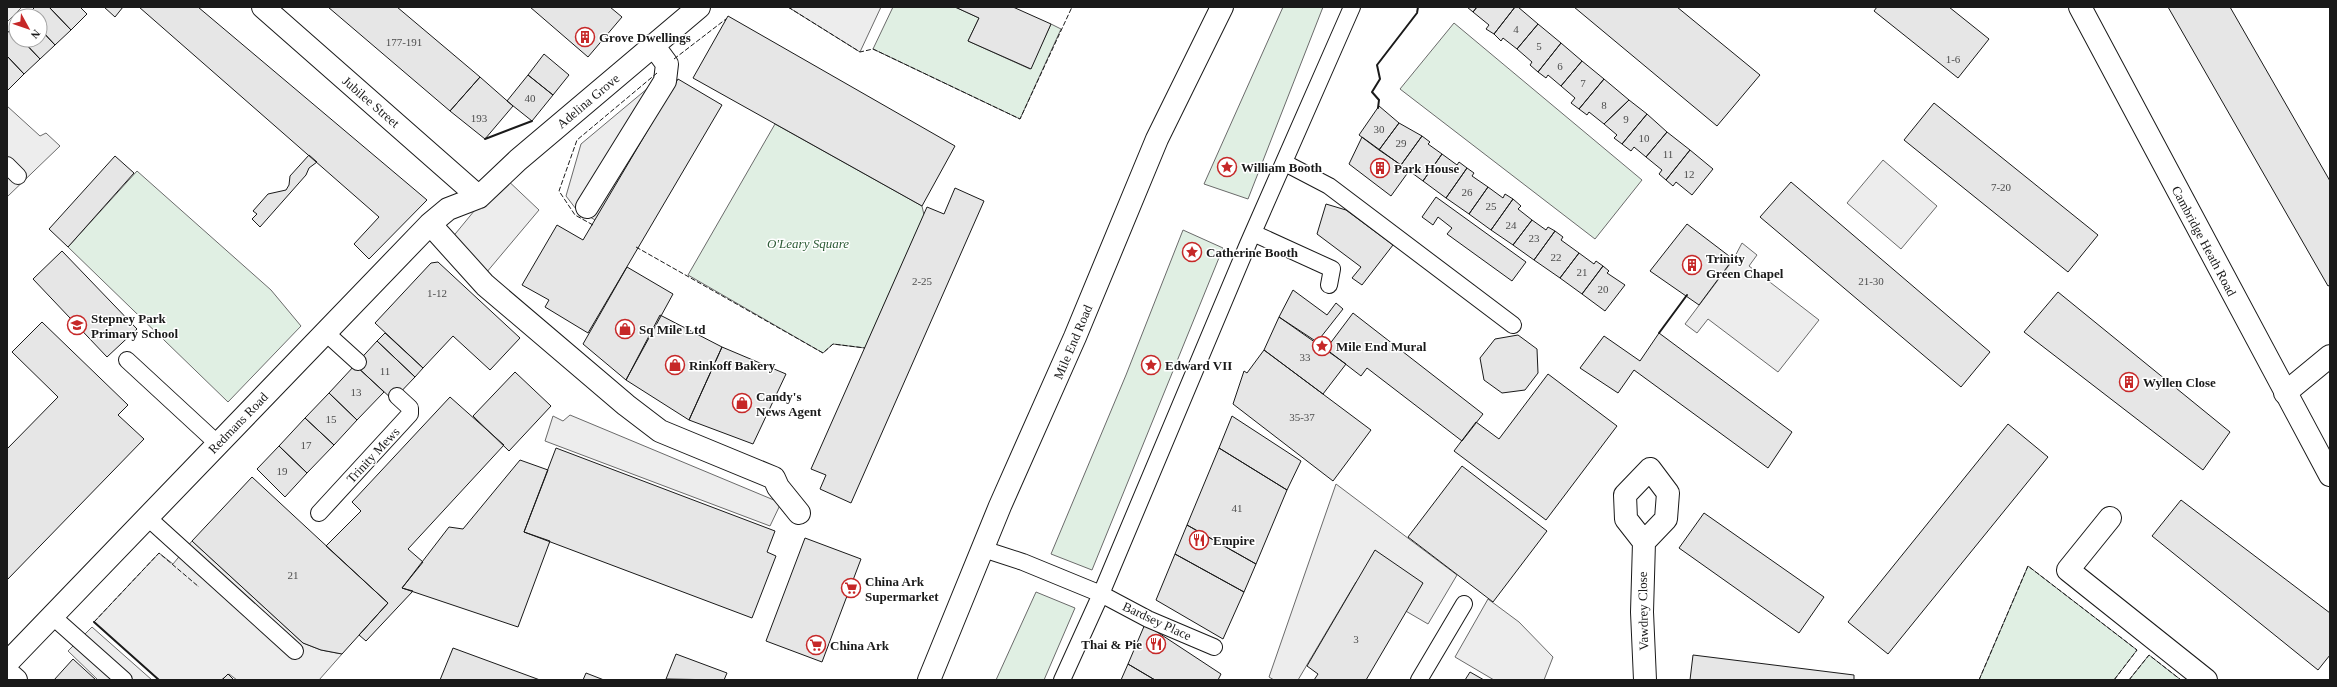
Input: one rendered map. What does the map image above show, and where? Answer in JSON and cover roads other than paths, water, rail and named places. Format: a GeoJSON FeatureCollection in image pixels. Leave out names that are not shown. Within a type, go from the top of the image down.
{"type":"FeatureCollection","features":[{"type":"Feature","properties":{"kind":"main road","name":"Jubilee Street"},"geometry":{"type":"LineString","coordinates":[[263,7],[479,197]]}},
{"type":"Feature","properties":{"kind":"main road","name":"Adelina Grove"},"geometry":{"type":"LineString","coordinates":[[479,197],[518,160],[700,7]]}},
{"type":"Feature","properties":{"kind":"main road","name":"Mile End Road"},"geometry":{"type":"LineString","coordinates":[[929,680],[1000,506],[1078,330],[1157,140],[1222,7]]}},
{"type":"Feature","properties":{"kind":"main road","name":"Cambridge Heath Road"},"geometry":{"type":"LineString","coordinates":[[2080,7],[2284,393],[2330,475]]}},
{"type":"Feature","properties":{"kind":"main road"},"geometry":{"type":"LineString","coordinates":[[587,207],[665,81],[667,64],[653,45]]}},
{"type":"Feature","properties":{"kind":"main road","name":"Redmans Road"},"geometry":{"type":"LineString","coordinates":[[7,663],[430,224],[448,209],[479,197]]}},
{"type":"Feature","properties":{"kind":"main road"},"geometry":{"type":"LineString","coordinates":[[430,224],[485,285],[626,405],[660,431],[774,478],[778,488],[799,513]]}},
{"type":"Feature","properties":{"kind":"main road"},"geometry":{"type":"LineString","coordinates":[[2284,393],[2330,356]]}},
{"type":"Feature","properties":{"kind":"main road"},"geometry":{"type":"LineString","coordinates":[[2110,518],[2068,570],[2206,680]]}},
{"type":"Feature","properties":{"kind":"main road","name":"Vawdrey Close"},"geometry":{"type":"LineString","coordinates":[[1644,542],[1642,612],[1645,680]]}},
{"type":"Feature","properties":{"kind":"main road"},"geometry":{"type":"LineString","coordinates":[[7,672],[16,680]]}},
{"type":"Feature","properties":{"kind":"lane"},"geometry":{"type":"LineString","coordinates":[[1062,680],[1101,594],[1253,233],[1285,163],[1352,7]]}},
{"type":"Feature","properties":{"kind":"lane"},"geometry":{"type":"LineString","coordinates":[[1285,163],[1329,186],[1513,325]]}},
{"type":"Feature","properties":{"kind":"lane"},"geometry":{"type":"LineString","coordinates":[[1253,233],[1332,268],[1329,285]]}},
{"type":"Feature","properties":{"kind":"lane"},"geometry":{"type":"LineString","coordinates":[[326,333],[358,362]]}},
{"type":"Feature","properties":{"kind":"lane"},"geometry":{"type":"LineString","coordinates":[[127,360],[218,444]]}},
{"type":"Feature","properties":{"kind":"lane","name":"Trinity Mews"},"geometry":{"type":"LineString","coordinates":[[319,513],[410,414],[410,408],[397,396]]}},
{"type":"Feature","properties":{"kind":"lane"},"geometry":{"type":"LineString","coordinates":[[147,517],[295,651]]}},
{"type":"Feature","properties":{"kind":"lane","name":"Bardsey Place"},"geometry":{"type":"LineString","coordinates":[[983,549],[1030,564],[1101,594],[1148,619],[1214,647]]}},
{"type":"Feature","properties":{"kind":"lane"},"geometry":{"type":"LineString","coordinates":[[1419,680],[1464,604]]}},
{"type":"Feature","properties":{"kind":"lane"},"geometry":{"type":"LineString","coordinates":[[52,616],[124,680]]}},
{"type":"Feature","properties":{"kind":"place","name":"Grove Dwellings"},"geometry":{"type":"Point","coordinates":[585,37]}},
{"type":"Feature","properties":{"kind":"place","name":"William Booth"},"geometry":{"type":"Point","coordinates":[1227,167]}},
{"type":"Feature","properties":{"kind":"place","name":"Park House"},"geometry":{"type":"Point","coordinates":[1380,168]}},
{"type":"Feature","properties":{"kind":"place","name":"Catherine Booth"},"geometry":{"type":"Point","coordinates":[1192,252]}},
{"type":"Feature","properties":{"kind":"place","name":"Trinity Green Chapel"},"geometry":{"type":"Point","coordinates":[1692,265]}},
{"type":"Feature","properties":{"kind":"place","name":"Stepney Park Primary School"},"geometry":{"type":"Point","coordinates":[77,325]}},
{"type":"Feature","properties":{"kind":"place","name":"Sq Mile Ltd"},"geometry":{"type":"Point","coordinates":[625,329]}},
{"type":"Feature","properties":{"kind":"place","name":"Mile End Mural"},"geometry":{"type":"Point","coordinates":[1322,346]}},
{"type":"Feature","properties":{"kind":"place","name":"Rinkoff Bakery"},"geometry":{"type":"Point","coordinates":[675,365]}},
{"type":"Feature","properties":{"kind":"place","name":"Edward VII"},"geometry":{"type":"Point","coordinates":[1151,365]}},
{"type":"Feature","properties":{"kind":"place","name":"Wyllen Close"},"geometry":{"type":"Point","coordinates":[2129,382]}},
{"type":"Feature","properties":{"kind":"place","name":"Candy's News Agent"},"geometry":{"type":"Point","coordinates":[742,403]}},
{"type":"Feature","properties":{"kind":"place","name":"Empire"},"geometry":{"type":"Point","coordinates":[1199,540]}},
{"type":"Feature","properties":{"kind":"place","name":"China Ark Supermarket"},"geometry":{"type":"Point","coordinates":[851,588]}},
{"type":"Feature","properties":{"kind":"place","name":"Thai & Pie"},"geometry":{"type":"Point","coordinates":[1156,644]}},
{"type":"Feature","properties":{"kind":"place","name":"China Ark"},"geometry":{"type":"Point","coordinates":[816,645]}},
{"type":"Feature","properties":{"kind":"park label","name":"O'Leary Square"},"geometry":{"type":"Point","coordinates":[808,243]}}]}
